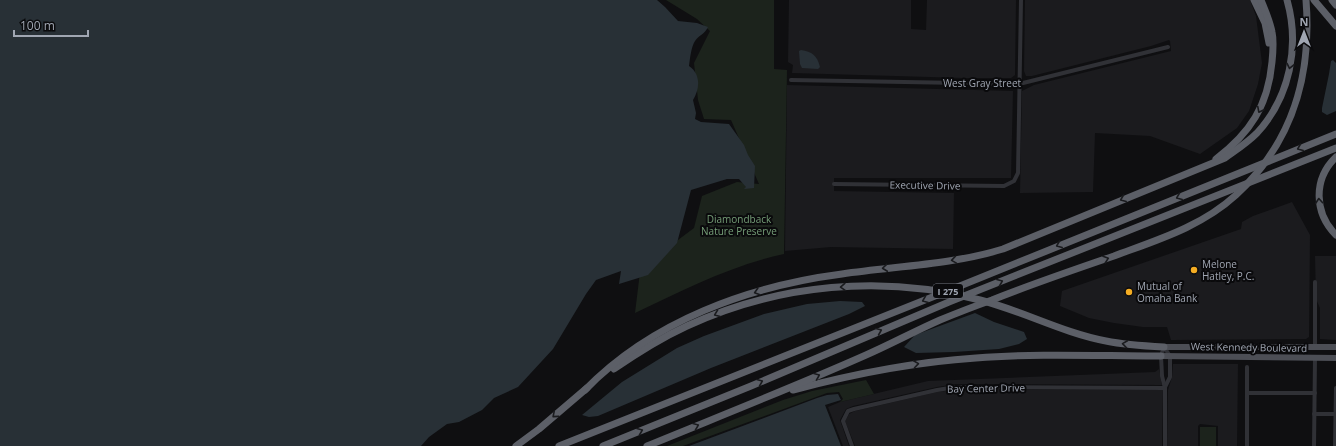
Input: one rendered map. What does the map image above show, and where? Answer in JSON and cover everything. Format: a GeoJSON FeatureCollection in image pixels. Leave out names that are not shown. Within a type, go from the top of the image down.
{"type":"FeatureCollection","features":[{"type":"Feature","properties":{"kind":"highway"},"geometry":{"type":"LineString","coordinates":[[1254,0],[1265,23],[1269,39],[1271,73]]}},
{"type":"Feature","properties":{"kind":"highway"},"geometry":{"type":"LineString","coordinates":[[1211,163],[1233,146],[1244,134],[1253,122],[1267,93],[1273,53],[1272,32],[1261,0]]}},
{"type":"Feature","properties":{"kind":"highway"},"geometry":{"type":"LineString","coordinates":[[516,446],[539,429],[585,390],[608,368],[646,341],[687,319],[733,300],[775,287],[821,277],[953,260],[990,253],[1225,158],[1241,147],[1256,133],[1270,116],[1281,97],[1288,75],[1292,53],[1292,29],[1287,0]]}},
{"type":"Feature","properties":{"kind":"highway"},"geometry":{"type":"LineString","coordinates":[[647,446],[768,397],[867,354],[940,320],[1017,290],[1173,234],[1202,220],[1227,202],[1246,185],[1267,161],[1284,134],[1296,105],[1303,81],[1307,40],[1306,0]]}},
{"type":"Feature","properties":{"kind":"highway"},"geometry":{"type":"LineString","coordinates":[[1314,0],[1336,26]]}},
{"type":"Feature","properties":{"kind":"highway"},"geometry":{"type":"LineString","coordinates":[[1332,0],[1336,5]]}},
{"type":"Feature","properties":{"kind":"highway","name":"I 275"},"geometry":{"type":"LineString","coordinates":[[559,446],[1336,134]]}},
{"type":"Feature","properties":{"kind":"highway","name":"I 275"},"geometry":{"type":"LineString","coordinates":[[603,446],[722,398],[949,302],[1336,148]]}},
{"type":"Feature","properties":{"kind":"highway"},"geometry":{"type":"LineString","coordinates":[[1336,157],[1327,167],[1322,176],[1318,195],[1323,217],[1329,228],[1336,236]]}},
{"type":"Feature","properties":{"kind":"highway"},"geometry":{"type":"LineString","coordinates":[[585,390],[640,351],[655,342],[703,319],[745,304],[794,292],[833,287],[882,286],[910,288],[958,295],[1003,307],[1077,333],[1106,341],[1129,345],[1164,347]]}},
{"type":"Feature","properties":{"kind":"highway"},"geometry":{"type":"LineString","coordinates":[[768,397],[868,372],[956,359],[1016,356],[1161,356]]}},
{"type":"Feature","properties":{"kind":"main road","name":"West Kennedy Boulevard"},"geometry":{"type":"LineString","coordinates":[[1164,347],[1336,348]]}},
{"type":"Feature","properties":{"kind":"main road"},"geometry":{"type":"LineString","coordinates":[[1315,347],[1315,358]]}},
{"type":"Feature","properties":{"kind":"main road","name":"West Kennedy Boulevard"},"geometry":{"type":"LineString","coordinates":[[1161,356],[1336,358]]}},
{"type":"Feature","properties":{"kind":"street"},"geometry":{"type":"LineString","coordinates":[[1019,84],[1020,0]]}},
{"type":"Feature","properties":{"kind":"street","name":"West Gray Street"},"geometry":{"type":"LineString","coordinates":[[791,80],[1019,84],[1168,47]]}},
{"type":"Feature","properties":{"kind":"street","name":"Executive Drive"},"geometry":{"type":"LineString","coordinates":[[834,184],[1004,186],[1014,181],[1018,173],[1019,84]]}},
{"type":"Feature","properties":{"kind":"street"},"geometry":{"type":"LineString","coordinates":[[1315,282],[1315,347]]}},
{"type":"Feature","properties":{"kind":"street"},"geometry":{"type":"LineString","coordinates":[[1164,347],[1161,356],[1162,376],[1165,388],[1165,446]]}},
{"type":"Feature","properties":{"kind":"street"},"geometry":{"type":"LineString","coordinates":[[1164,347],[1170,356],[1170,377],[1165,388]]}},
{"type":"Feature","properties":{"kind":"street"},"geometry":{"type":"LineString","coordinates":[[1314,446],[1315,358]]}},
{"type":"Feature","properties":{"kind":"street"},"geometry":{"type":"LineString","coordinates":[[1247,446],[1248,367]]}},
{"type":"Feature","properties":{"kind":"street","name":"Bay Center Drive"},"geometry":{"type":"LineString","coordinates":[[852,446],[843,421],[848,411],[854,408],[937,390],[956,387],[1165,388]]}},
{"type":"Feature","properties":{"kind":"street"},"geometry":{"type":"LineString","coordinates":[[1335,446],[1336,388]]}},
{"type":"Feature","properties":{"kind":"street"},"geometry":{"type":"LineString","coordinates":[[1247,393],[1314,393]]}},
{"type":"Feature","properties":{"kind":"street"},"geometry":{"type":"LineString","coordinates":[[1314,414],[1336,414]]}},
{"type":"Feature","properties":{"kind":"shaded area"},"geometry":{"type":"Polygon","coordinates":[[[0,0],[657,0],[678,21],[697,23],[708,27],[695,41],[689,66],[696,73],[698,82],[697,91],[693,100],[696,113],[695,119],[701,122],[729,124],[744,145],[755,166],[754,188],[744,189],[746,187],[739,179],[727,179],[691,190],[677,243],[648,275],[619,284],[621,271],[596,280],[553,349],[518,387],[494,398],[482,410],[459,422],[447,424],[429,437],[421,446],[0,446],[0,0]]]}},
{"type":"Feature","properties":{"kind":"shaded area"},"geometry":{"type":"Polygon","coordinates":[[[789,0],[911,0],[911,29],[926,30],[927,0],[1016,0],[1015,75],[1011,78],[964,78],[792,73],[793,65],[788,62],[789,0]]]}},
{"type":"Feature","properties":{"kind":"shaded area"},"geometry":{"type":"Polygon","coordinates":[[[1025,0],[1250,0],[1256,16],[1262,63],[1258,84],[1249,111],[1237,128],[1200,154],[1150,136],[1095,133],[1093,192],[1020,193],[1022,91],[1034,85],[1171,51],[1169,40],[1151,46],[1032,76],[1026,76],[1024,71],[1025,0]]]}},
{"type":"Feature","properties":{"kind":"shaded area"},"geometry":{"type":"Polygon","coordinates":[[[801,50],[811,53],[816,57],[820,67],[818,69],[802,68],[800,64],[799,51],[801,50]]]}},
{"type":"Feature","properties":{"kind":"shaded area"},"geometry":{"type":"Polygon","coordinates":[[[1333,60],[1336,63],[1336,111],[1327,115],[1322,112],[1322,108],[1331,61],[1333,60]]]}},
{"type":"Feature","properties":{"kind":"shaded area"},"geometry":{"type":"Polygon","coordinates":[[[787,85],[1013,91],[1011,178],[834,178],[834,191],[954,193],[953,249],[831,247],[785,251],[787,85]]]}},
{"type":"Feature","properties":{"kind":"shaded area"},"geometry":{"type":"Polygon","coordinates":[[[1292,202],[1310,235],[1309,337],[1306,339],[1171,340],[1167,327],[1143,327],[1114,323],[1089,318],[1060,306],[1062,291],[1241,229],[1242,222],[1253,216],[1292,202]]]}},
{"type":"Feature","properties":{"kind":"shaded area"},"geometry":{"type":"Polygon","coordinates":[[[1315,256],[1336,256],[1336,340],[1320,339],[1320,308],[1316,299],[1315,256]]]}},
{"type":"Feature","properties":{"kind":"shaded area"},"geometry":{"type":"Polygon","coordinates":[[[840,301],[862,302],[865,306],[849,314],[711,368],[598,416],[589,417],[582,415],[622,382],[677,348],[704,336],[764,314],[807,304],[840,301]]]}},
{"type":"Feature","properties":{"kind":"shaded area"},"geometry":{"type":"Polygon","coordinates":[[[975,313],[994,322],[1024,332],[1027,339],[1019,344],[999,349],[954,352],[916,353],[904,347],[915,335],[975,313]]]}},
{"type":"Feature","properties":{"kind":"shaded area"},"geometry":{"type":"Polygon","coordinates":[[[1173,364],[1238,364],[1237,446],[1218,446],[1218,426],[1200,424],[1198,426],[1198,446],[1167,446],[1168,390],[1172,377],[1173,364]]]}},
{"type":"Feature","properties":{"kind":"shaded area"},"geometry":{"type":"Polygon","coordinates":[[[1159,369],[1162,385],[956,384],[853,406],[846,409],[840,420],[849,446],[843,446],[828,407],[840,402],[928,381],[1155,372],[1159,369]]]}},
{"type":"Feature","properties":{"kind":"shaded area"},"geometry":{"type":"Polygon","coordinates":[[[956,390],[1163,390],[1162,446],[855,446],[845,421],[849,414],[855,411],[937,392],[956,390]]]}},
{"type":"Feature","properties":{"kind":"shaded area"},"geometry":{"type":"Polygon","coordinates":[[[838,394],[841,400],[825,405],[841,446],[689,446],[817,398],[838,394]]]}},
{"type":"Feature","properties":{"kind":"green space","name":"Diamondback Nature Preserve"},"geometry":{"type":"Polygon","coordinates":[[[666,0],[774,0],[774,69],[787,70],[784,254],[727,271],[635,313],[640,272],[650,261],[694,228],[702,196],[737,182],[759,184],[731,120],[704,119],[698,100],[694,63],[710,31],[697,19],[666,0]]]}},
{"type":"Feature","properties":{"kind":"green space"},"geometry":{"type":"Polygon","coordinates":[[[866,380],[874,394],[840,402],[843,399],[839,392],[827,393],[683,446],[667,446],[783,400],[812,391],[866,380]]]}},
{"type":"Feature","properties":{"kind":"green space"},"geometry":{"type":"Polygon","coordinates":[[[1200,427],[1216,427],[1216,446],[1200,446],[1200,427]]]}},
{"type":"Feature","properties":{"kind":"place","name":"Melone Hatley, P.C."},"geometry":{"type":"Point","coordinates":[1194,270]}},
{"type":"Feature","properties":{"kind":"place","name":"Mutual of Omaha Bank"},"geometry":{"type":"Point","coordinates":[1129,292]}}]}
